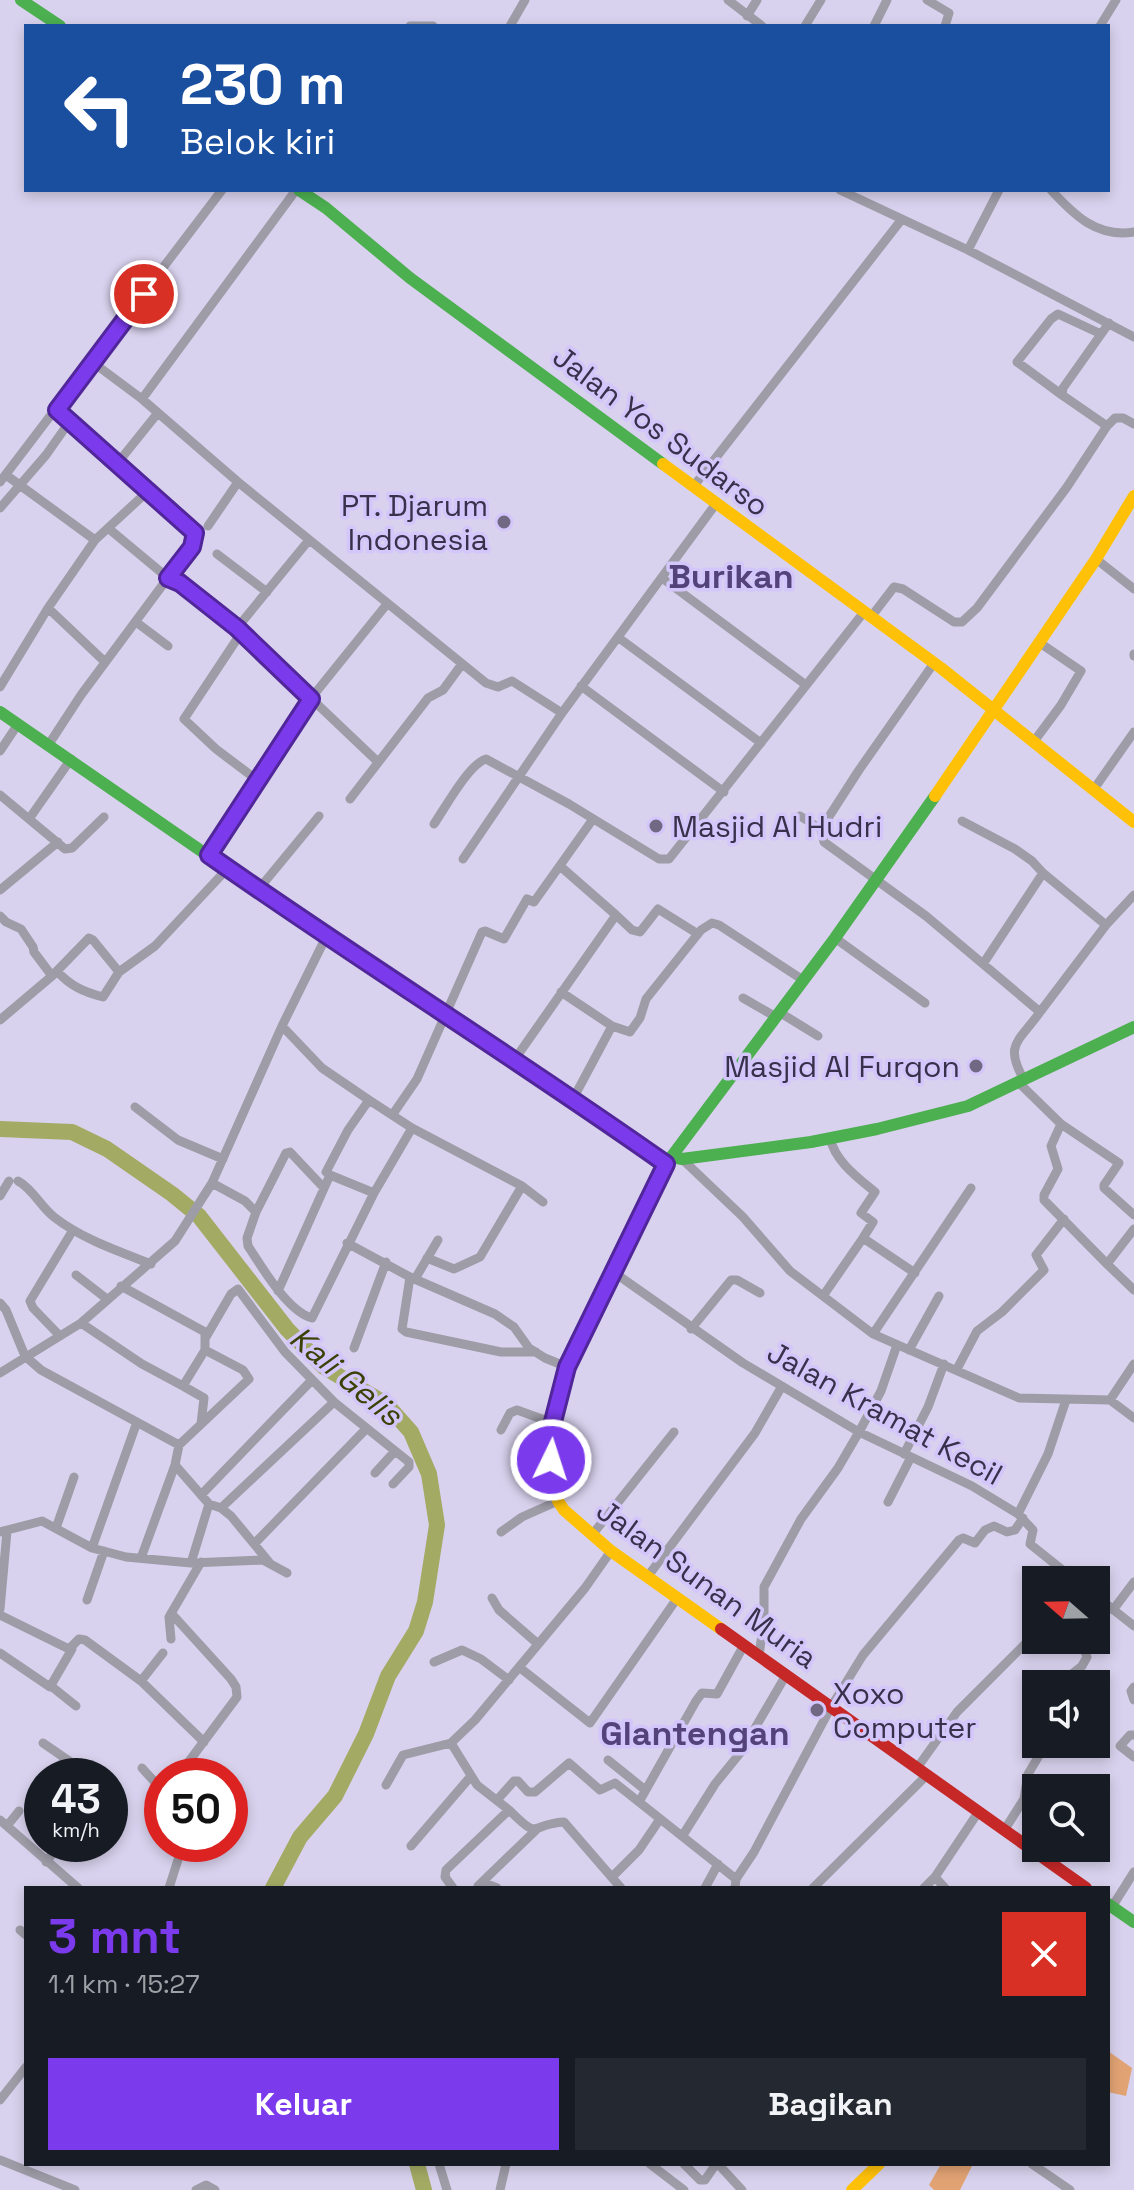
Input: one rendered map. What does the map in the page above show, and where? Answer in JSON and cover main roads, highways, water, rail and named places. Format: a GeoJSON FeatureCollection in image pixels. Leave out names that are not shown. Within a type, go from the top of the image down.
{"type":"FeatureCollection","features":[{"type":"Feature","properties":{"kind":"main road"},"geometry":{"type":"LineString","coordinates":[[21,0],[57,24]]}},
{"type":"Feature","properties":{"kind":"main road","name":"Jalan Yos Sudarso"},"geometry":{"type":"LineString","coordinates":[[301,192],[326,208],[410,278],[655,456],[715,505],[934,663],[1035,740],[1134,822]]}},
{"type":"Feature","properties":{"kind":"main road","name":"Jalan Sunan Muria"},"geometry":{"type":"LineString","coordinates":[[1083,1886],[611,1551],[564,1510],[558,1501],[548,1441],[567,1367],[612,1271],[674,1160],[995,710],[1096,559],[1134,496]]}},
{"type":"Feature","properties":{"kind":"main road"},"geometry":{"type":"LineString","coordinates":[[0,712],[326,937],[573,1099],[674,1160],[830,1138],[968,1106],[1134,1027]]}},
{"type":"Feature","properties":{"kind":"main road"},"geometry":{"type":"LineString","coordinates":[[1110,1908],[1134,1922]]}},
{"type":"Feature","properties":{"kind":"main road"},"geometry":{"type":"LineString","coordinates":[[852,2190],[877,2166]]}},
{"type":"Feature","properties":{"kind":"waterway","name":"Kali Gelis"},"geometry":{"type":"LineString","coordinates":[[0,1129],[72,1132],[107,1149],[172,1194],[199,1216],[287,1329],[324,1367],[386,1404],[411,1432],[429,1474],[437,1525],[425,1602],[416,1631],[388,1676],[366,1734],[335,1796],[300,1837],[274,1886]]}},
{"type":"Feature","properties":{"kind":"waterway","name":"Kali Gelis"},"geometry":{"type":"LineString","coordinates":[[418,2166],[424,2190]]}},
{"type":"Feature","properties":{"kind":"place","name":"PT. Djarum Indonesia"},"geometry":{"type":"Point","coordinates":[504,522]}},
{"type":"Feature","properties":{"kind":"place","name":"Masjid Al Hudri"},"geometry":{"type":"Point","coordinates":[656,826]}},
{"type":"Feature","properties":{"kind":"place","name":"Masjid Al Furqon"},"geometry":{"type":"Point","coordinates":[976,1066]}},
{"type":"Feature","properties":{"kind":"place","name":"Xoxo Computer"},"geometry":{"type":"Point","coordinates":[817,1710]}},
{"type":"Feature","properties":{"kind":"district","name":"Burikan"},"geometry":{"type":"Point","coordinates":[731,576]}},
{"type":"Feature","properties":{"kind":"district","name":"Glantengan"},"geometry":{"type":"Point","coordinates":[695,1733]}}]}
